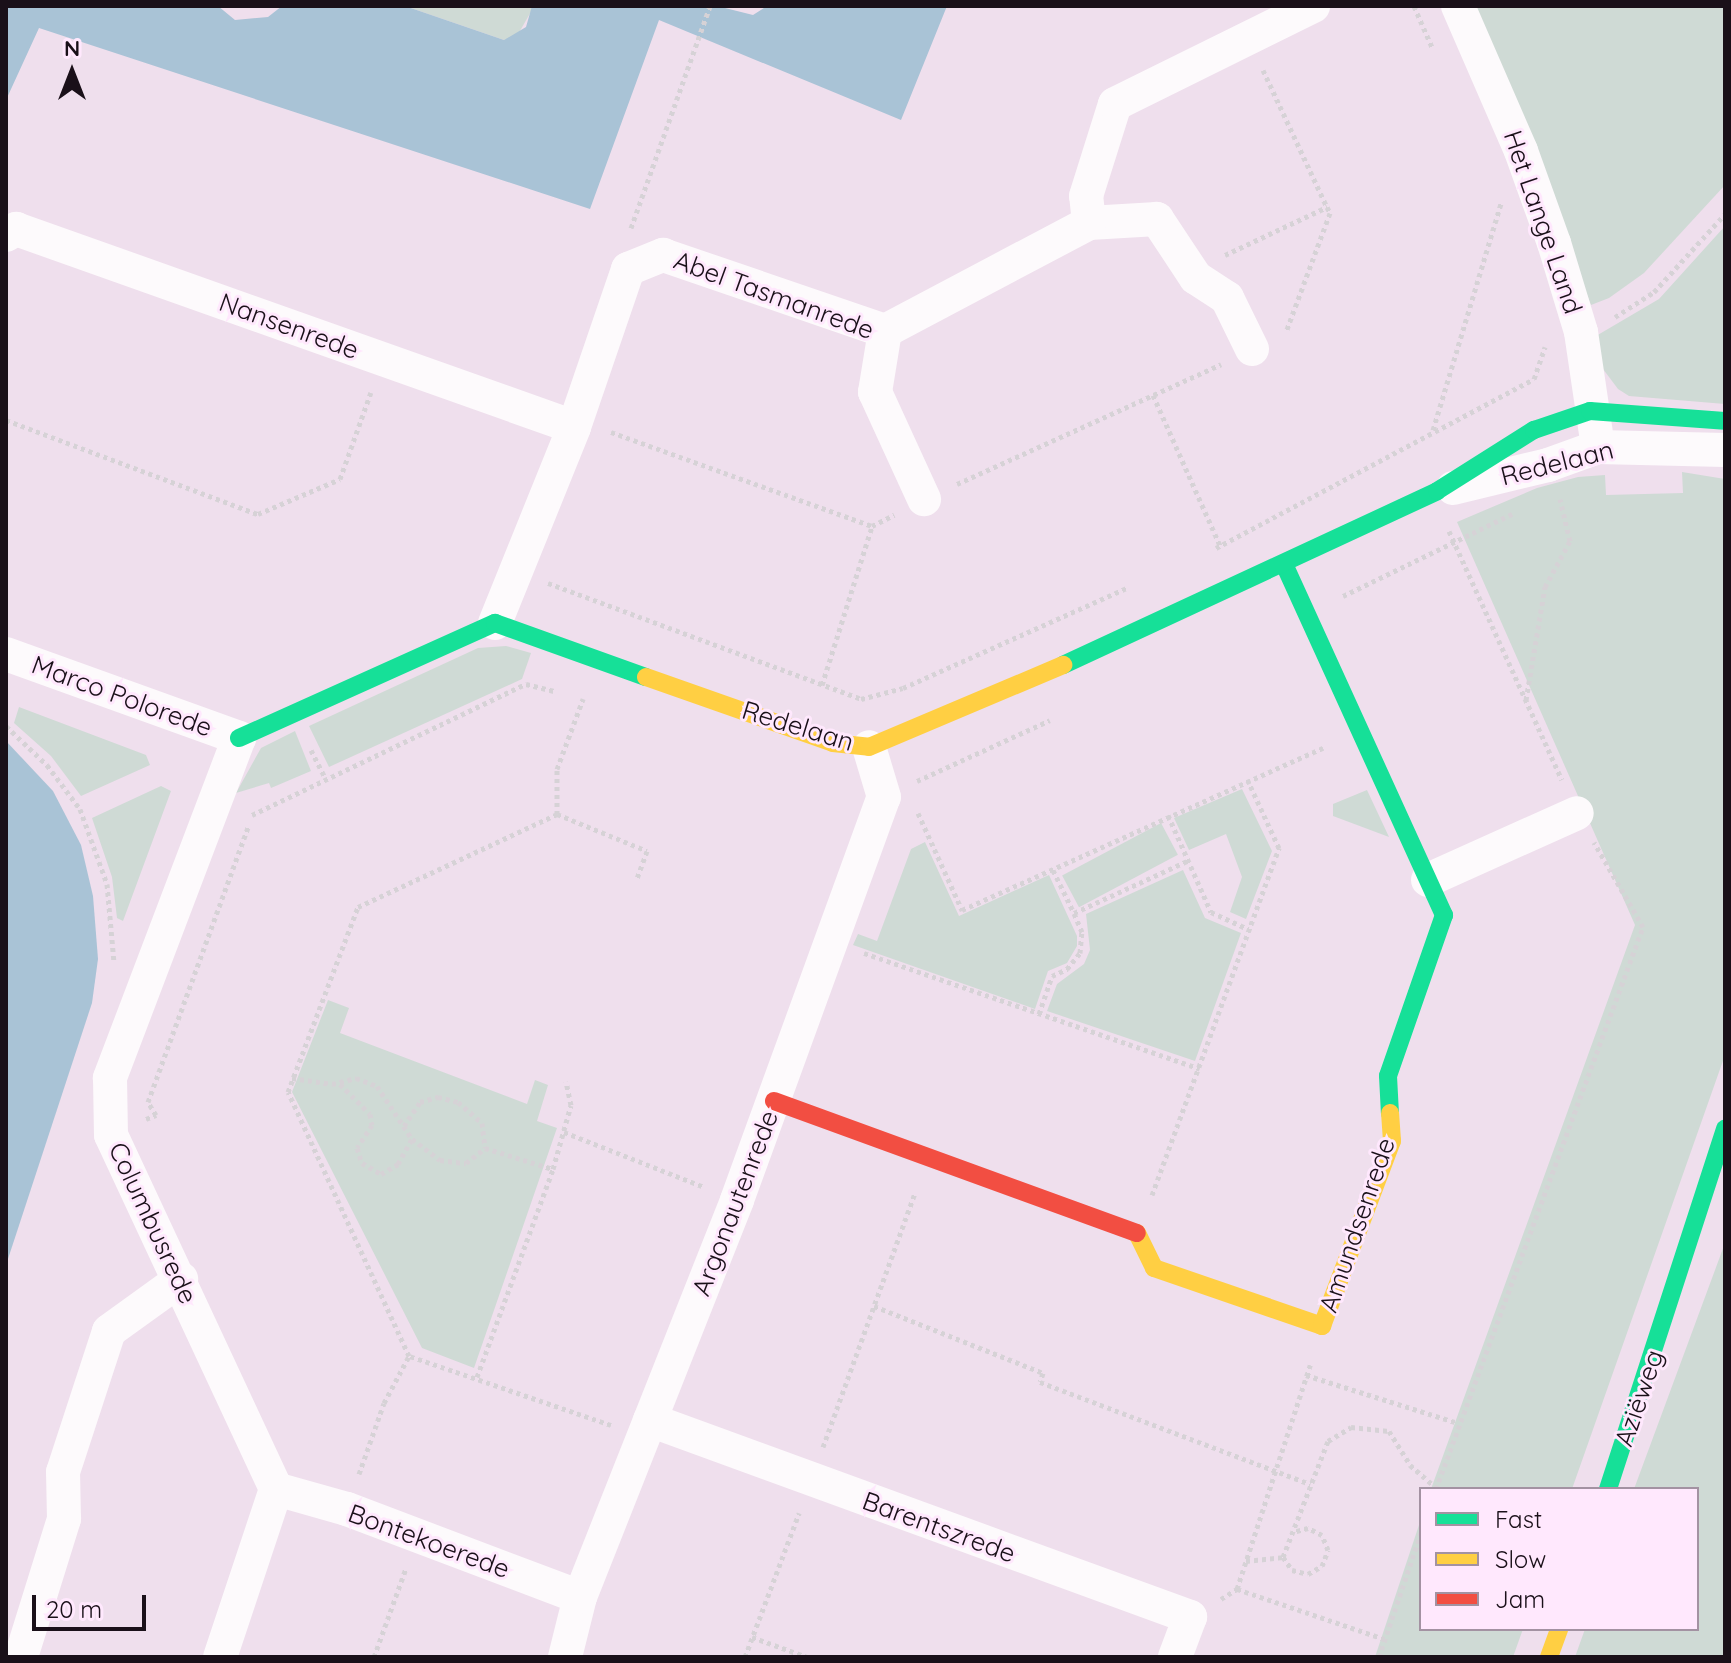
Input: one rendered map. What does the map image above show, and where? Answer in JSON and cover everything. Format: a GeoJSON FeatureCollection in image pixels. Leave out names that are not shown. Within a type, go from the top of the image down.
{"type":"FeatureCollection","features":[{"type":"Feature","properties":{"kind":"street"},"geometry":{"type":"LineString","coordinates":[[1089,223],[1086,196],[1115,104],[1313,6]]}},
{"type":"Feature","properties":{"kind":"street","name":"Het Lange Land"},"geometry":{"type":"LineString","coordinates":[[1458,6],[1521,151],[1581,332],[1590,411],[1598,447]]}},
{"type":"Feature","properties":{"kind":"street"},"geometry":{"type":"LineString","coordinates":[[885,331],[1089,223],[1157,219],[1191,271],[1227,298],[1252,349]]}},
{"type":"Feature","properties":{"kind":"street","name":"Nansenrede"},"geometry":{"type":"LineString","coordinates":[[6,235],[16,229],[574,427]]}},
{"type":"Feature","properties":{"kind":"street","name":"Abel Tasmanrede"},"geometry":{"type":"LineString","coordinates":[[628,269],[663,255],[885,331],[875,392],[924,499]]}},
{"type":"Feature","properties":{"kind":"street"},"geometry":{"type":"LineString","coordinates":[[239,738],[495,623],[574,427],[628,269]]}},
{"type":"Feature","properties":{"kind":"street","name":"Redelaan"},"geometry":{"type":"LineString","coordinates":[[495,623],[833,743],[869,747],[924,728],[1242,585],[1437,491],[1534,430],[1590,411],[1725,421]]}},
{"type":"Feature","properties":{"kind":"street","name":"Redelaan"},"geometry":{"type":"LineString","coordinates":[[1437,491],[1548,465],[1598,447],[1725,450]]}},
{"type":"Feature","properties":{"kind":"street","name":"Amundsenrede"},"geometry":{"type":"LineString","coordinates":[[1137,1233],[1154,1268],[1322,1326],[1392,1141],[1388,1076],[1444,915],[1284,564]]}},
{"type":"Feature","properties":{"kind":"street","name":"Marco Polorede"},"geometry":{"type":"LineString","coordinates":[[6,654],[239,738]]}},
{"type":"Feature","properties":{"kind":"street","name":"Columbusrede"},"geometry":{"type":"LineString","coordinates":[[239,738],[110,1078],[111,1135],[181,1279],[276,1489]]}},
{"type":"Feature","properties":{"kind":"street","name":"Argonautenrede"},"geometry":{"type":"LineString","coordinates":[[565,1657],[580,1597],[737,1200],[884,797],[869,747]]}},
{"type":"Feature","properties":{"kind":"street"},"geometry":{"type":"LineString","coordinates":[[1428,880],[1577,813]]}},
{"type":"Feature","properties":{"kind":"street"},"geometry":{"type":"LineString","coordinates":[[774,1101],[1137,1233]]}},
{"type":"Feature","properties":{"kind":"street","name":"Aziëweg"},"geometry":{"type":"LineString","coordinates":[[1609,1487],[1671,1307],[1698,1199],[1725,1128]]}},
{"type":"Feature","properties":{"kind":"street","name":"Aziëweg"},"geometry":{"type":"LineString","coordinates":[[1671,1307],[1714,1224]]}},
{"type":"Feature","properties":{"kind":"street"},"geometry":{"type":"LineString","coordinates":[[21,1657],[64,1519],[63,1472],[109,1331],[181,1279]]}},
{"type":"Feature","properties":{"kind":"street","name":"Barentszrede"},"geometry":{"type":"LineString","coordinates":[[646,1428],[811,1481],[1190,1617]]}},
{"type":"Feature","properties":{"kind":"street"},"geometry":{"type":"LineString","coordinates":[[220,1657],[276,1489]]}},
{"type":"Feature","properties":{"kind":"street","name":"Bontekoerede"},"geometry":{"type":"LineString","coordinates":[[276,1489],[347,1509],[580,1597]]}},
{"type":"Feature","properties":{"kind":"street"},"geometry":{"type":"LineString","coordinates":[[1175,1657],[1190,1617]]}},
{"type":"Feature","properties":{"kind":"street"},"geometry":{"type":"LineString","coordinates":[[1549,1657],[1558,1631]]}},
{"type":"Feature","properties":{"kind":"path"},"geometry":{"type":"LineString","coordinates":[[628,269],[631,224],[710,6]]}},
{"type":"Feature","properties":{"kind":"path"},"geometry":{"type":"LineString","coordinates":[[1414,6],[1439,62]]}},
{"type":"Feature","properties":{"kind":"path"},"geometry":{"type":"LineString","coordinates":[[1247,38],[1330,213],[1284,337],[1252,349]]}},
{"type":"Feature","properties":{"kind":"path"},"geometry":{"type":"LineString","coordinates":[[1495,188],[1506,216]]}},
{"type":"Feature","properties":{"kind":"path"},"geometry":{"type":"LineString","coordinates":[[1433,430],[1502,202]]}},
{"type":"Feature","properties":{"kind":"path"},"geometry":{"type":"LineString","coordinates":[[1191,271],[1327,207]]}},
{"type":"Feature","properties":{"kind":"path"},"geometry":{"type":"LineString","coordinates":[[1581,332],[1629,311],[1654,292],[1725,214]]}},
{"type":"Feature","properties":{"kind":"path"},"geometry":{"type":"LineString","coordinates":[[1205,552],[1534,379],[1547,340]]}},
{"type":"Feature","properties":{"kind":"path"},"geometry":{"type":"LineString","coordinates":[[6,420],[258,514],[340,479],[383,359]]}},
{"type":"Feature","properties":{"kind":"path"},"geometry":{"type":"LineString","coordinates":[[1512,391],[1534,430]]}},
{"type":"Feature","properties":{"kind":"path"},"geometry":{"type":"LineString","coordinates":[[1153,395],[1220,546],[1242,585]]}},
{"type":"Feature","properties":{"kind":"path"},"geometry":{"type":"LineString","coordinates":[[1437,491],[1453,542],[1577,813],[1643,927],[1437,1487]]}},
{"type":"Feature","properties":{"kind":"path"},"geometry":{"type":"LineString","coordinates":[[1526,701],[1545,587],[1570,541],[1558,493],[1545,499]]}},
{"type":"Feature","properties":{"kind":"path"},"geometry":{"type":"LineString","coordinates":[[1306,614],[1519,511]]}},
{"type":"Feature","properties":{"kind":"path"},"geometry":{"type":"LineString","coordinates":[[822,685],[872,526]]}},
{"type":"Feature","properties":{"kind":"path"},"geometry":{"type":"LineString","coordinates":[[517,572],[861,699],[903,688],[1133,585]]}},
{"type":"Feature","properties":{"kind":"path"},"geometry":{"type":"LineString","coordinates":[[111,1135],[156,1115],[148,1102],[253,812],[526,684],[585,700],[557,769],[557,814]]}},
{"type":"Feature","properties":{"kind":"path"},"geometry":{"type":"LineString","coordinates":[[903,688],[924,728]]}},
{"type":"Feature","properties":{"kind":"path"},"geometry":{"type":"LineString","coordinates":[[6,726],[47,765],[80,809],[107,884],[114,967]]}},
{"type":"Feature","properties":{"kind":"path"},"geometry":{"type":"LineString","coordinates":[[912,800],[962,910],[1360,731]]}},
{"type":"Feature","properties":{"kind":"path"},"geometry":{"type":"LineString","coordinates":[[1137,1233],[1279,848],[1248,781]]}},
{"type":"Feature","properties":{"kind":"path"},"geometry":{"type":"LineString","coordinates":[[637,879],[647,851],[557,814],[358,907],[288,1092],[409,1356],[646,1428]]}},
{"type":"Feature","properties":{"kind":"path"},"geometry":{"type":"LineString","coordinates":[[1168,815],[1211,912],[1248,929]]}},
{"type":"Feature","properties":{"kind":"path"},"geometry":{"type":"LineString","coordinates":[[1074,913],[1187,861]]}},
{"type":"Feature","properties":{"kind":"path"},"geometry":{"type":"LineString","coordinates":[[1039,1014],[1052,976],[1067,969],[1080,953],[1082,932],[1053,870]]}},
{"type":"Feature","properties":{"kind":"path"},"geometry":{"type":"LineString","coordinates":[[830,941],[1200,1069]]}},
{"type":"Feature","properties":{"kind":"path"},"geometry":{"type":"LineString","coordinates":[[292,1078],[340,1084],[356,1078],[377,1086],[412,1139],[440,1160],[466,1163],[485,1148]]}},
{"type":"Feature","properties":{"kind":"path"},"geometry":{"type":"LineString","coordinates":[[477,1377],[553,1169],[571,1105],[566,1082]]}},
{"type":"Feature","properties":{"kind":"path"},"geometry":{"type":"LineString","coordinates":[[340,1084],[370,1114],[372,1125],[357,1148],[362,1163],[381,1174],[398,1164],[412,1139]]}},
{"type":"Feature","properties":{"kind":"path"},"geometry":{"type":"LineString","coordinates":[[404,1126],[420,1102],[438,1097],[458,1102],[482,1123],[485,1148]]}},
{"type":"Feature","properties":{"kind":"path"},"geometry":{"type":"LineString","coordinates":[[564,1132],[737,1200]]}},
{"type":"Feature","properties":{"kind":"path"},"geometry":{"type":"LineString","coordinates":[[485,1148],[553,1169]]}},
{"type":"Feature","properties":{"kind":"path"},"geometry":{"type":"LineString","coordinates":[[745,1657],[928,1158]]}},
{"type":"Feature","properties":{"kind":"path"},"geometry":{"type":"LineString","coordinates":[[874,1306],[1043,1373],[1040,1382],[1310,1484]]}},
{"type":"Feature","properties":{"kind":"path"},"geometry":{"type":"LineString","coordinates":[[1190,1617],[1237,1589],[1322,1326]]}},
{"type":"Feature","properties":{"kind":"path"},"geometry":{"type":"LineString","coordinates":[[347,1509],[384,1403],[409,1356]]}},
{"type":"Feature","properties":{"kind":"path"},"geometry":{"type":"LineString","coordinates":[[1306,1375],[1458,1424]]}},
{"type":"Feature","properties":{"kind":"path"},"geometry":{"type":"LineString","coordinates":[[1283,1557],[1328,1441],[1351,1427],[1389,1431],[1410,1465],[1434,1487]]}},
{"type":"Feature","properties":{"kind":"path"},"geometry":{"type":"LineString","coordinates":[[1283,1557],[1292,1570],[1308,1574],[1322,1566],[1328,1550],[1322,1535],[1308,1528],[1292,1532]]}},
{"type":"Feature","properties":{"kind":"path"},"geometry":{"type":"LineString","coordinates":[[374,1657],[418,1535]]}},
{"type":"Feature","properties":{"kind":"path"},"geometry":{"type":"LineString","coordinates":[[1379,1657],[1419,1539]]}},
{"type":"Feature","properties":{"kind":"path"},"geometry":{"type":"LineString","coordinates":[[1246,1561],[1283,1557]]}},
{"type":"Feature","properties":{"kind":"path"},"geometry":{"type":"LineString","coordinates":[[1237,1589],[1385,1639]]}},
{"type":"Feature","properties":{"kind":"path"},"geometry":{"type":"LineString","coordinates":[[752,1637],[807,1657]]}},
{"type":"Feature","properties":{"kind":"shaded area"},"geometry":{"type":"Polygon","coordinates":[[[405,6],[532,6],[532,10],[517,36],[504,40],[405,6]]]}},
{"type":"Feature","properties":{"kind":"shaded area"},"geometry":{"type":"Polygon","coordinates":[[[1473,6],[1725,6],[1725,185],[1644,273],[1609,298],[1591,305],[1473,6]]]}},
{"type":"Feature","properties":{"kind":"shaded area"},"geometry":{"type":"Polygon","coordinates":[[[1725,226],[1725,404],[1629,396],[1618,389],[1603,369],[1596,336],[1659,299],[1725,226]]]}},
{"type":"Feature","properties":{"kind":"shaded area"},"geometry":{"type":"Polygon","coordinates":[[[1682,472],[1725,479],[1725,1055],[1573,1487],[1432,1487],[1635,925],[1457,522],[1537,488],[1578,477],[1605,475],[1606,495],[1683,493],[1682,472]]]}},
{"type":"Feature","properties":{"kind":"shaded area"},"geometry":{"type":"Polygon","coordinates":[[[506,646],[531,653],[522,679],[329,767],[309,726],[478,648],[506,646]]]}},
{"type":"Feature","properties":{"kind":"shaded area"},"geometry":{"type":"Polygon","coordinates":[[[19,707],[146,755],[150,765],[81,796],[51,756],[14,723],[19,707]]]}},
{"type":"Feature","properties":{"kind":"shaded area"},"geometry":{"type":"Polygon","coordinates":[[[295,731],[311,771],[271,788],[269,783],[236,793],[261,748],[295,731]]]}},
{"type":"Feature","properties":{"kind":"shaded area"},"geometry":{"type":"Polygon","coordinates":[[[161,786],[171,791],[123,921],[117,918],[112,877],[92,818],[161,786]]]}},
{"type":"Feature","properties":{"kind":"shaded area"},"geometry":{"type":"Polygon","coordinates":[[[1242,789],[1272,851],[1246,919],[1230,912],[1242,877],[1226,834],[1189,850],[1174,818],[1242,789]]]}},
{"type":"Feature","properties":{"kind":"shaded area"},"geometry":{"type":"Polygon","coordinates":[[[1367,790],[1389,837],[1333,816],[1333,804],[1367,790]]]}},
{"type":"Feature","properties":{"kind":"shaded area"},"geometry":{"type":"Polygon","coordinates":[[[1161,823],[1178,855],[1079,907],[1062,876],[1161,823]]]}},
{"type":"Feature","properties":{"kind":"shaded area"},"geometry":{"type":"Polygon","coordinates":[[[925,842],[959,916],[1049,875],[1077,936],[1077,946],[1067,963],[1048,971],[1035,1009],[853,945],[858,934],[877,941],[911,849],[925,842]]]}},
{"type":"Feature","properties":{"kind":"shaded area"},"geometry":{"type":"Polygon","coordinates":[[[1183,870],[1205,918],[1241,933],[1195,1061],[1047,1011],[1057,984],[1084,964],[1090,950],[1086,914],[1183,870]]]}},
{"type":"Feature","properties":{"kind":"shaded area"},"geometry":{"type":"Polygon","coordinates":[[[328,1000],[349,1008],[340,1033],[527,1104],[535,1080],[548,1085],[537,1121],[557,1128],[474,1368],[422,1348],[292,1092],[328,1000]]]}},
{"type":"Feature","properties":{"kind":"shaded area"},"geometry":{"type":"Polygon","coordinates":[[[1725,1243],[1725,1657],[1575,1657],[1584,1631],[1699,1631],[1699,1487],[1635,1487],[1725,1243]]]}},
{"type":"Feature","properties":{"kind":"shaded area"},"geometry":{"type":"Polygon","coordinates":[[[1419,1525],[1419,1631],[1522,1631],[1513,1657],[1375,1657],[1419,1525]]]}},
{"type":"Feature","properties":{"kind":"water"},"geometry":{"type":"Polygon","coordinates":[[[6,6],[218,6],[235,20],[268,17],[282,6],[405,6],[504,40],[526,27],[532,6],[717,6],[753,15],[767,6],[947,6],[901,120],[659,20],[590,209],[39,28],[6,100],[6,6]]]}},
{"type":"Feature","properties":{"kind":"water"},"geometry":{"type":"Polygon","coordinates":[[[6,741],[53,791],[81,845],[93,896],[98,959],[92,1003],[6,1265],[6,741]]]}},
{"type":"Feature","properties":{"kind":"traffic: fast"},"geometry":{"type":"LineString","coordinates":[[1063,665],[1437,491],[1534,430],[1590,411],[1725,421]]}},
{"type":"Feature","properties":{"kind":"traffic: fast"},"geometry":{"type":"LineString","coordinates":[[1284,564],[1444,915],[1388,1076],[1390,1113]]}},
{"type":"Feature","properties":{"kind":"traffic: fast"},"geometry":{"type":"LineString","coordinates":[[239,738],[495,623],[646,677]]}},
{"type":"Feature","properties":{"kind":"traffic: fast"},"geometry":{"type":"LineString","coordinates":[[1609,1487],[1725,1128]]}},
{"type":"Feature","properties":{"kind":"traffic: slow"},"geometry":{"type":"LineString","coordinates":[[646,677],[833,743],[869,747],[1063,665]]}},
{"type":"Feature","properties":{"kind":"traffic: slow"},"geometry":{"type":"LineString","coordinates":[[1137,1233],[1154,1268],[1322,1326],[1392,1141],[1390,1113]]}},
{"type":"Feature","properties":{"kind":"traffic: slow"},"geometry":{"type":"LineString","coordinates":[[1549,1657],[1558,1631]]}},
{"type":"Feature","properties":{"kind":"traffic: jam"},"geometry":{"type":"LineString","coordinates":[[774,1101],[1137,1233]]}}]}
